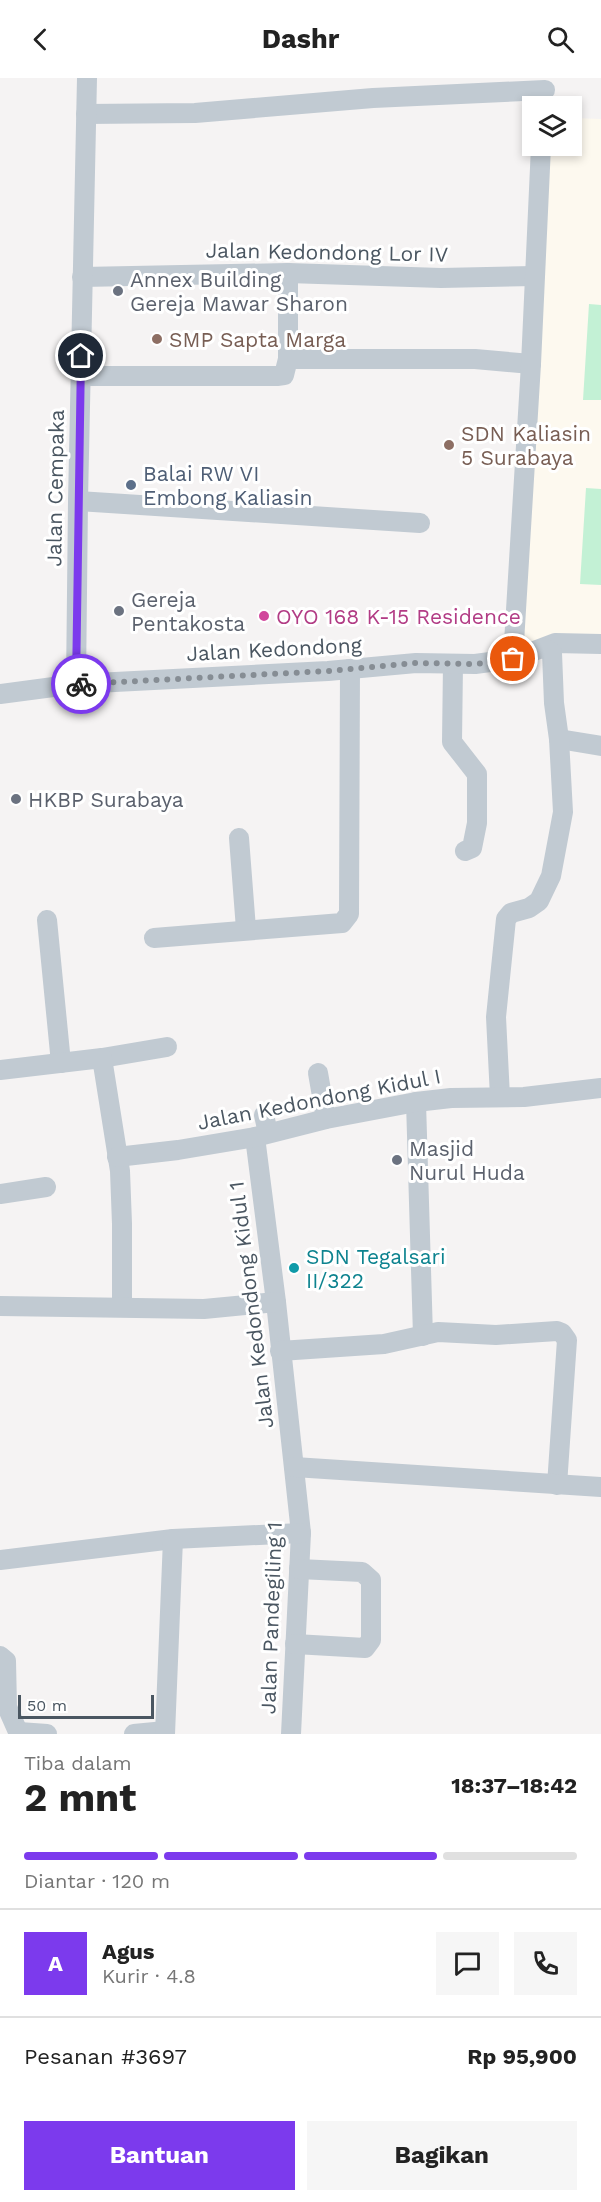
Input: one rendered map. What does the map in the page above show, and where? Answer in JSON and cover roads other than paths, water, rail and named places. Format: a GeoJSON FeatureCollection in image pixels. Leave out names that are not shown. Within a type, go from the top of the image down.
{"type":"FeatureCollection","features":[{"type":"Feature","properties":{"kind":"street","name":"Jalan Cempaka"},"geometry":{"type":"LineString","coordinates":[[76,684],[87,78]]}},
{"type":"Feature","properties":{"kind":"street"},"geometry":{"type":"LineString","coordinates":[[86,114],[195,113],[373,98],[545,91]]}},
{"type":"Feature","properties":{"kind":"street"},"geometry":{"type":"LineString","coordinates":[[513,659],[541,156]]}},
{"type":"Feature","properties":{"kind":"street"},"geometry":{"type":"LineString","coordinates":[[81,376],[284,375],[288,359],[288,273]]}},
{"type":"Feature","properties":{"kind":"street","name":"Jalan Kedondong Lor IV"},"geometry":{"type":"LineString","coordinates":[[82,277],[288,273],[441,278],[534,276]]}},
{"type":"Feature","properties":{"kind":"street"},"geometry":{"type":"LineString","coordinates":[[288,359],[475,359],[531,364]]}},
{"type":"Feature","properties":{"kind":"street"},"geometry":{"type":"LineString","coordinates":[[78,501],[420,523]]}},
{"type":"Feature","properties":{"kind":"street","name":"Jalan Kedondong"},"geometry":{"type":"LineString","coordinates":[[0,694],[76,684],[350,669],[416,663],[476,664],[513,659],[555,643],[601,644]]}},
{"type":"Feature","properties":{"kind":"street"},"geometry":{"type":"LineString","coordinates":[[500,1097],[496,1017],[506,919],[511,913],[529,908],[539,901],[551,876],[563,812],[552,653],[544,648]]}},
{"type":"Feature","properties":{"kind":"street"},"geometry":{"type":"LineString","coordinates":[[453,664],[452,742],[477,774],[475,838],[472,848],[465,851]]}},
{"type":"Feature","properties":{"kind":"street"},"geometry":{"type":"LineString","coordinates":[[154,938],[342,923],[347,919],[350,847],[350,669]]}},
{"type":"Feature","properties":{"kind":"street"},"geometry":{"type":"LineString","coordinates":[[559,739],[601,746]]}},
{"type":"Feature","properties":{"kind":"street"},"geometry":{"type":"LineString","coordinates":[[239,838],[246,930]]}},
{"type":"Feature","properties":{"kind":"street"},"geometry":{"type":"LineString","coordinates":[[46,920],[61,1063]]}},
{"type":"Feature","properties":{"kind":"street"},"geometry":{"type":"LineString","coordinates":[[0,1070],[102,1058],[167,1047]]}},
{"type":"Feature","properties":{"kind":"street"},"geometry":{"type":"LineString","coordinates":[[102,1058],[117,1157],[122,1224],[122,1307]]}},
{"type":"Feature","properties":{"kind":"street"},"geometry":{"type":"LineString","coordinates":[[318,1073],[326,1119]]}},
{"type":"Feature","properties":{"kind":"street","name":"Jalan Kedondong Kidul I"},"geometry":{"type":"LineString","coordinates":[[117,1157],[178,1150],[262,1129],[416,1102],[451,1098],[524,1097],[601,1088]]}},
{"type":"Feature","properties":{"kind":"street"},"geometry":{"type":"LineString","coordinates":[[416,1102],[423,1336]]}},
{"type":"Feature","properties":{"kind":"street","name":"Jalan Kedondong Kidul 1"},"geometry":{"type":"LineString","coordinates":[[262,1129],[280,1351],[294,1467]]}},
{"type":"Feature","properties":{"kind":"street"},"geometry":{"type":"LineString","coordinates":[[0,1194],[46,1187]]}},
{"type":"Feature","properties":{"kind":"street"},"geometry":{"type":"LineString","coordinates":[[0,1306],[204,1309],[276,1302]]}},
{"type":"Feature","properties":{"kind":"street"},"geometry":{"type":"LineString","coordinates":[[280,1351],[384,1344],[438,1332],[496,1335],[557,1330],[567,1340],[557,1485]]}},
{"type":"Feature","properties":{"kind":"street"},"geometry":{"type":"LineString","coordinates":[[294,1467],[601,1488]]}},
{"type":"Feature","properties":{"kind":"street","name":"Jalan Pandegiling 1"},"geometry":{"type":"LineString","coordinates":[[291,1734],[301,1533],[294,1467]]}},
{"type":"Feature","properties":{"kind":"street"},"geometry":{"type":"LineString","coordinates":[[0,1560],[173,1539],[301,1533]]}},
{"type":"Feature","properties":{"kind":"street"},"geometry":{"type":"LineString","coordinates":[[134,1734],[165,1732],[173,1539]]}},
{"type":"Feature","properties":{"kind":"street"},"geometry":{"type":"LineString","coordinates":[[295,1644],[365,1648],[371,1640],[371,1580],[367,1574],[299,1569]]}},
{"type":"Feature","properties":{"kind":"street"},"geometry":{"type":"LineString","coordinates":[[0,1656],[6,1660],[7,1707],[19,1733],[47,1734]]}},
{"type":"Feature","properties":{"kind":"place","name":"Annex Building Gereja Mawar Sharon"},"geometry":{"type":"Point","coordinates":[118,291]}},
{"type":"Feature","properties":{"kind":"place","name":"SMP Sapta Marga"},"geometry":{"type":"Point","coordinates":[157,339]}},
{"type":"Feature","properties":{"kind":"place","name":"SDN Kaliasin 5 Surabaya"},"geometry":{"type":"Point","coordinates":[449,445]}},
{"type":"Feature","properties":{"kind":"place","name":"Balai RW VI Embong Kaliasin"},"geometry":{"type":"Point","coordinates":[131,485]}},
{"type":"Feature","properties":{"kind":"place","name":"Gereja Pentakosta"},"geometry":{"type":"Point","coordinates":[119,611]}},
{"type":"Feature","properties":{"kind":"place","name":"OYO 168 K-15 Residence"},"geometry":{"type":"Point","coordinates":[264,616]}},
{"type":"Feature","properties":{"kind":"place","name":"HKBP Surabaya"},"geometry":{"type":"Point","coordinates":[16,799]}},
{"type":"Feature","properties":{"kind":"place","name":"Masjid Nurul Huda"},"geometry":{"type":"Point","coordinates":[397,1160]}},
{"type":"Feature","properties":{"kind":"place","name":"SDN Tegalsari II/322"},"geometry":{"type":"Point","coordinates":[294,1268]}}]}
